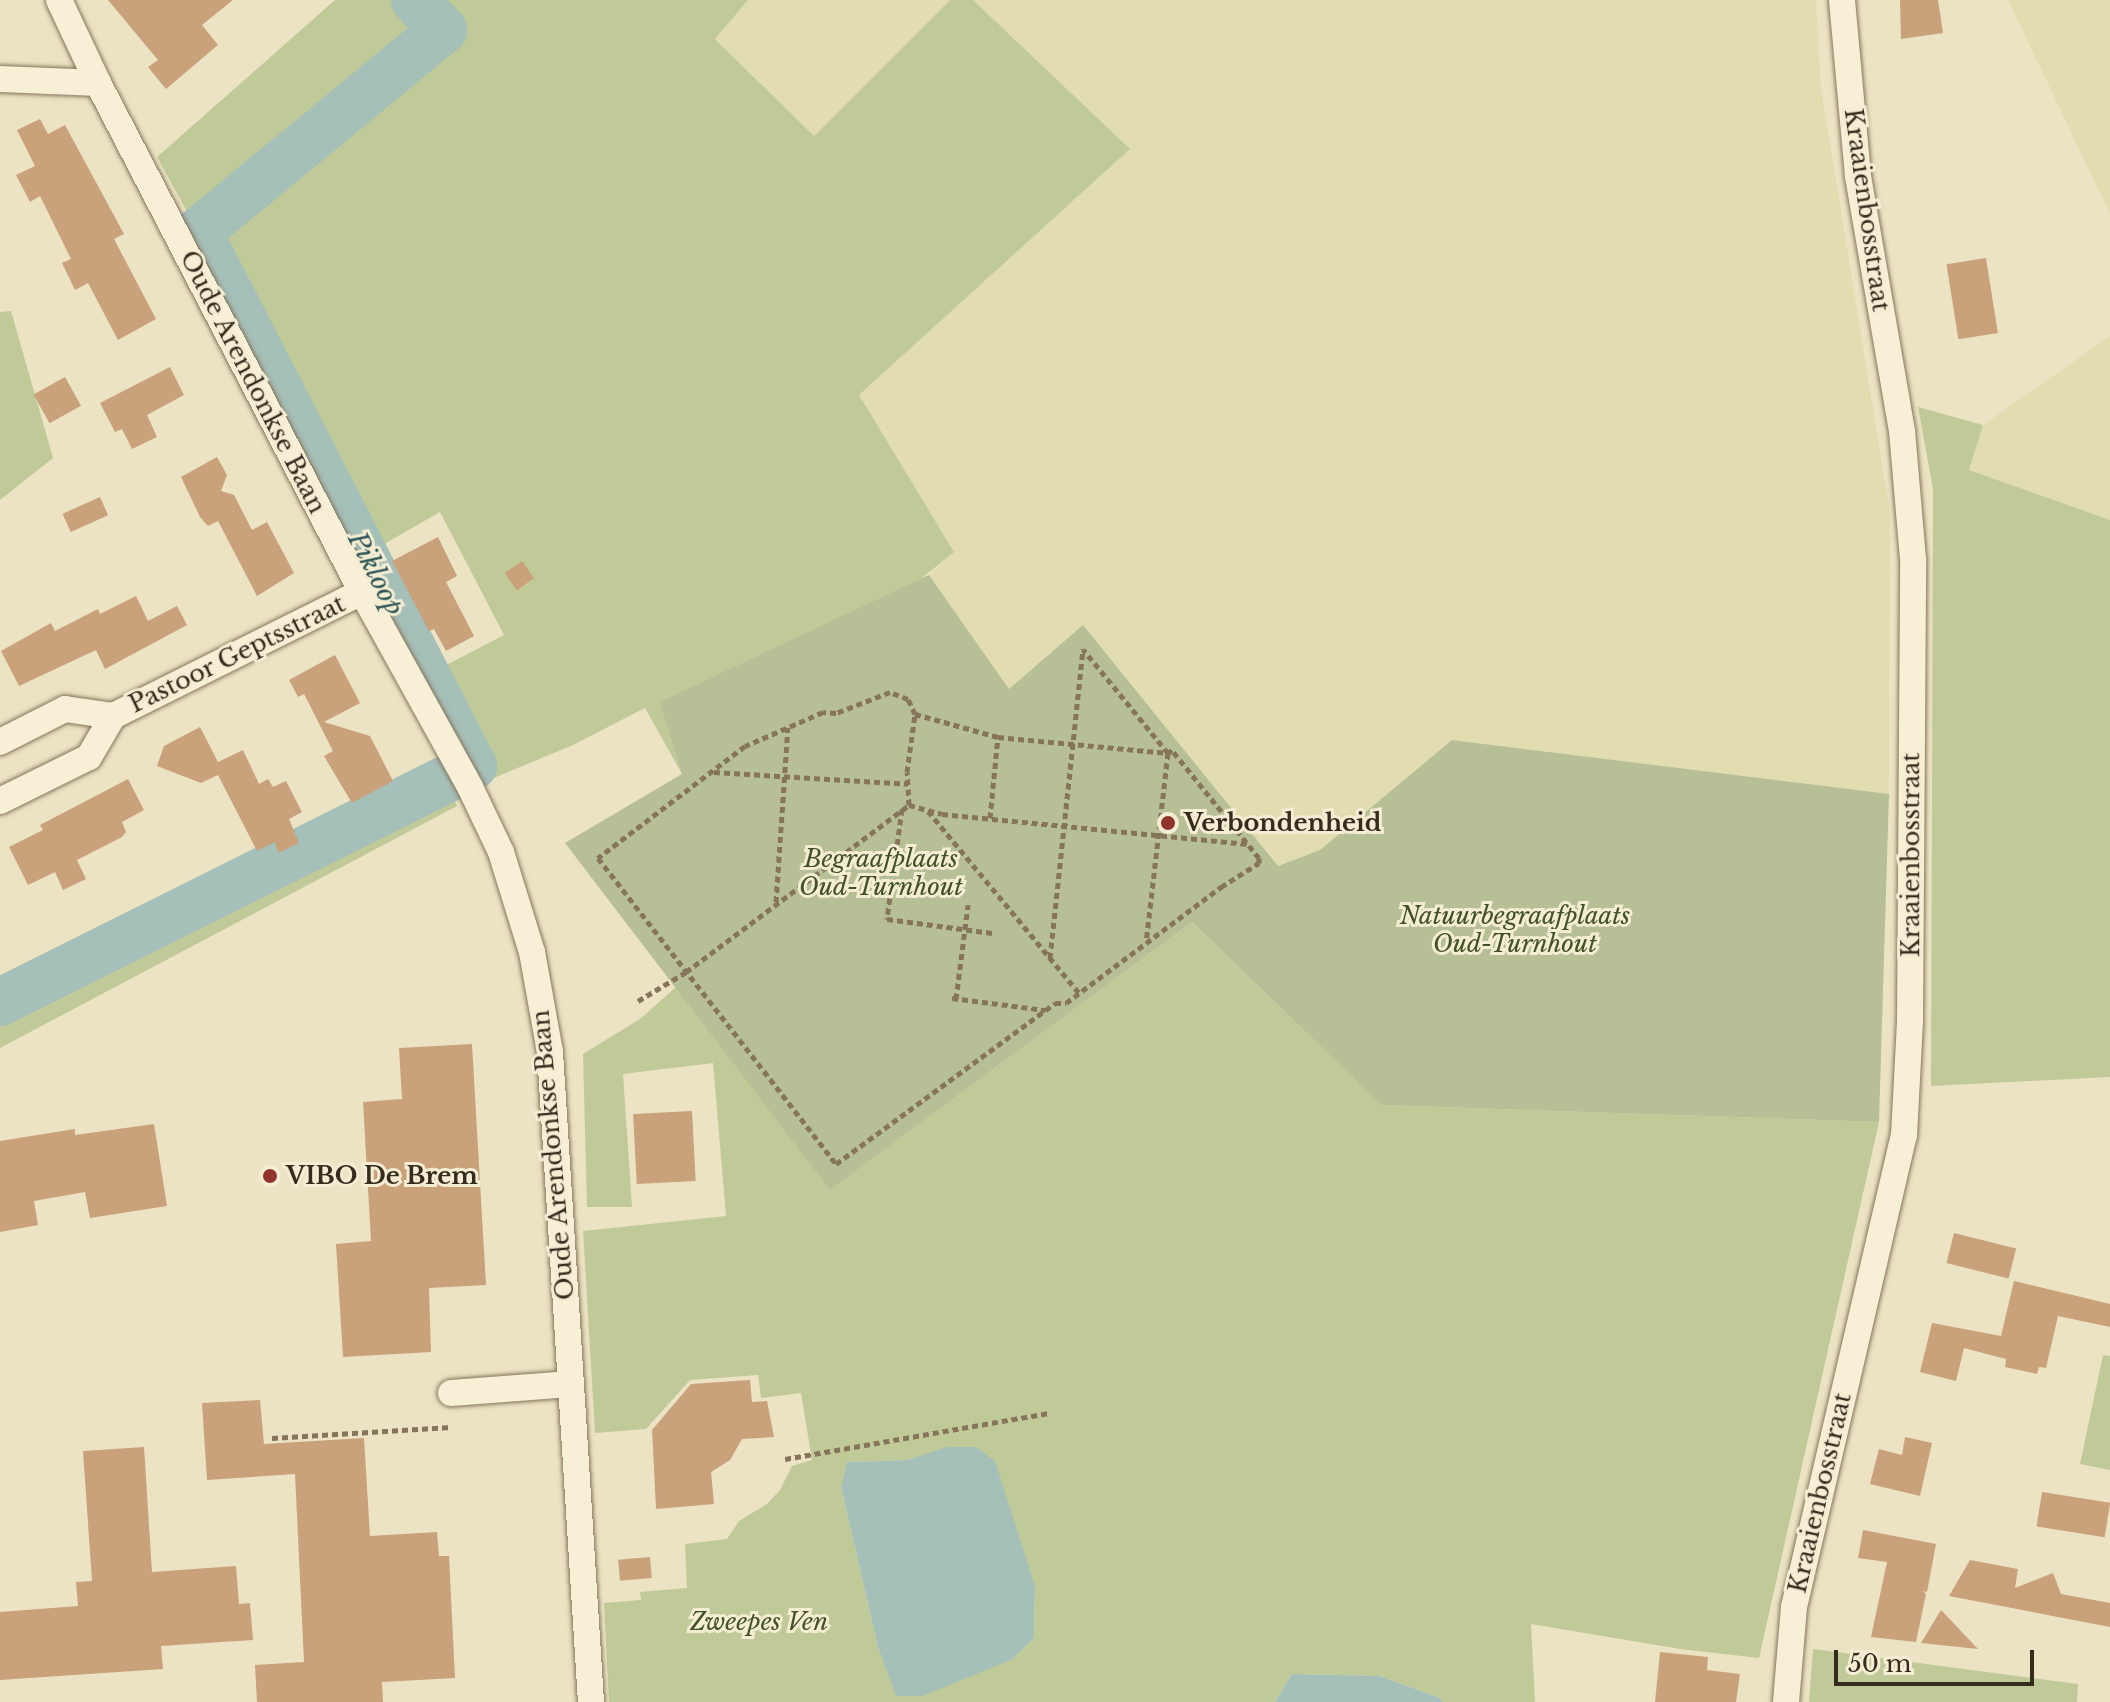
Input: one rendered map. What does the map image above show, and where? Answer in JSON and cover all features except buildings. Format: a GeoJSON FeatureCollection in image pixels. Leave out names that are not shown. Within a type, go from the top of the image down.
{"type":"FeatureCollection","features":[{"type":"Feature","properties":{"kind":"street","name":"Oude Arendonkse Baan"},"geometry":{"type":"LineString","coordinates":[[59,0],[98,83],[362,592],[470,787],[501,852],[532,952],[547,1035],[591,1702]]}},
{"type":"Feature","properties":{"kind":"street","name":"Kraaienbosstraat"},"geometry":{"type":"LineString","coordinates":[[1786,1702],[1794,1607],[1904,1136],[1910,1020],[1913,559],[1902,431],[1858,176],[1842,0]]}},
{"type":"Feature","properties":{"kind":"street"},"geometry":{"type":"LineString","coordinates":[[0,79],[98,83]]}},
{"type":"Feature","properties":{"kind":"street","name":"Pastoor Geptsstraat"},"geometry":{"type":"LineString","coordinates":[[0,801],[89,757],[113,716],[362,592]]}},
{"type":"Feature","properties":{"kind":"street","name":"Pastoor Geptsstraat"},"geometry":{"type":"LineString","coordinates":[[0,742],[65,709],[113,716]]}},
{"type":"Feature","properties":{"kind":"street"},"geometry":{"type":"LineString","coordinates":[[451,1393],[571,1384]]}},
{"type":"Feature","properties":{"kind":"path"},"geometry":{"type":"LineString","coordinates":[[1050,958],[1083,649],[1168,753],[1146,943]]}},
{"type":"Feature","properties":{"kind":"path"},"geometry":{"type":"LineString","coordinates":[[909,805],[915,714],[908,699],[890,692],[836,713],[823,712],[745,746],[598,858],[836,1164],[1046,1010],[1079,993],[1259,863],[1248,844],[1172,750],[1168,753],[998,737],[915,714]]}},
{"type":"Feature","properties":{"kind":"path"},"geometry":{"type":"LineString","coordinates":[[776,903],[788,727]]}},
{"type":"Feature","properties":{"kind":"path"},"geometry":{"type":"LineString","coordinates":[[990,818],[998,737]]}},
{"type":"Feature","properties":{"kind":"path"},"geometry":{"type":"LineString","coordinates":[[714,772],[908,784]]}},
{"type":"Feature","properties":{"kind":"path"},"geometry":{"type":"LineString","coordinates":[[638,1001],[686,972],[909,805],[990,818],[1248,844]]}},
{"type":"Feature","properties":{"kind":"path"},"geometry":{"type":"LineString","coordinates":[[902,809],[887,919],[992,933]]}},
{"type":"Feature","properties":{"kind":"path"},"geometry":{"type":"LineString","coordinates":[[928,810],[1079,993]]}},
{"type":"Feature","properties":{"kind":"path"},"geometry":{"type":"LineString","coordinates":[[968,905],[954,998],[1046,1010]]}},
{"type":"Feature","properties":{"kind":"path"},"geometry":{"type":"LineString","coordinates":[[785,1459],[1049,1413]]}},
{"type":"Feature","properties":{"kind":"path"},"geometry":{"type":"LineString","coordinates":[[272,1438],[451,1427]]}},
{"type":"Feature","properties":{"kind":"shaded area"},"geometry":{"type":"Polygon","coordinates":[[[748,0],[950,0],[814,137],[715,38],[748,0]]]}},
{"type":"Feature","properties":{"kind":"shaded area"},"geometry":{"type":"Polygon","coordinates":[[[973,0],[1816,0],[1821,88],[1890,513],[1889,794],[1452,740],[1320,850],[1278,866],[1083,626],[1009,689],[929,575],[953,552],[859,395],[1130,149],[973,0]]]}},
{"type":"Feature","properties":{"kind":"shaded area"},"geometry":{"type":"Polygon","coordinates":[[[2008,0],[2110,0],[2110,214],[2008,0]]]}},
{"type":"Feature","properties":{"kind":"shaded area"},"geometry":{"type":"Polygon","coordinates":[[[2110,336],[2110,520],[1969,470],[1983,425],[2110,336]]]}},
{"type":"Feature","properties":{"kind":"green space"},"geometry":{"type":"Polygon","coordinates":[[[335,0],[748,0],[715,39],[814,136],[950,0],[973,0],[1130,149],[859,395],[954,552],[682,774],[645,708],[573,745],[489,780],[431,673],[504,635],[440,512],[372,551],[216,243],[190,217],[157,157],[335,0]]]}},
{"type":"Feature","properties":{"kind":"green space"},"geometry":{"type":"Polygon","coordinates":[[[11,311],[53,458],[0,500],[0,312],[11,311]]]}},
{"type":"Feature","properties":{"kind":"green space"},"geometry":{"type":"Polygon","coordinates":[[[1918,407],[1983,425],[1969,470],[2110,520],[2110,1077],[1931,1086],[1933,489],[1918,407]]]}},
{"type":"Feature","properties":{"kind":"green space"},"geometry":{"type":"Polygon","coordinates":[[[929,575],[1009,689],[1083,625],[1278,866],[1320,850],[1452,740],[1889,794],[1879,1122],[1381,1105],[1192,922],[830,1190],[565,843],[682,774],[660,702],[929,575]]]}},
{"type":"Feature","properties":{"kind":"green space"},"geometry":{"type":"Polygon","coordinates":[[[445,780],[457,806],[0,1048],[0,1001],[445,780]]]}},
{"type":"Feature","properties":{"kind":"green space","name":"Zweepes Ven"},"geometry":{"type":"Polygon","coordinates":[[[1192,922],[1381,1105],[1879,1122],[1759,1658],[1680,1649],[1531,1624],[1535,1702],[1443,1702],[1440,1698],[1380,1676],[1292,1674],[1275,1702],[609,1702],[604,1603],[641,1600],[640,1592],[687,1588],[685,1544],[727,1539],[739,1521],[767,1504],[780,1490],[792,1466],[812,1460],[801,1393],[761,1398],[758,1375],[690,1380],[646,1429],[595,1433],[583,1231],[726,1216],[713,1063],[623,1074],[632,1207],[587,1207],[583,1054],[640,1019],[676,987],[831,1189],[1192,922]],[[907,1460],[847,1462],[841,1487],[878,1647],[897,1696],[1013,1659],[1034,1638],[1035,1586],[907,1460]]]}},
{"type":"Feature","properties":{"kind":"green space"},"geometry":{"type":"Polygon","coordinates":[[[2103,1355],[2110,1356],[2110,1470],[2080,1464],[2103,1355]]]}},
{"type":"Feature","properties":{"kind":"green space"},"geometry":{"type":"Polygon","coordinates":[[[1813,1649],[2078,1684],[2077,1702],[1809,1702],[1813,1649]]]}},
{"type":"Feature","properties":{"kind":"water"},"geometry":{"type":"Polygon","coordinates":[[[947,1447],[976,1447],[995,1461],[1035,1586],[1034,1638],[1013,1659],[922,1696],[896,1696],[878,1647],[841,1487],[847,1462],[907,1460],[947,1447]]]}},
{"type":"Feature","properties":{"kind":"water"},"geometry":{"type":"Polygon","coordinates":[[[1292,1674],[1380,1676],[1440,1698],[1443,1702],[1275,1702],[1292,1674]]]}},
{"type":"Feature","properties":{"kind":"waterway","name":"Pikloop"},"geometry":{"type":"LineString","coordinates":[[0,1002],[473,766],[198,232],[443,30],[415,0]]}},
{"type":"Feature","properties":{"kind":"place","name":"Verbondenheid"},"geometry":{"type":"Point","coordinates":[1168,823]}},
{"type":"Feature","properties":{"kind":"place","name":"VIBO De Brem"},"geometry":{"type":"Point","coordinates":[270,1176]}},
{"type":"Feature","properties":{"kind":"park label","name":"Begraafplaats Oud-Turnhout"},"geometry":{"type":"Point","coordinates":[881,873]}},
{"type":"Feature","properties":{"kind":"park label","name":"Natuurbegraafplaats Oud-Turnhout"},"geometry":{"type":"Point","coordinates":[1515,930]}}]}
